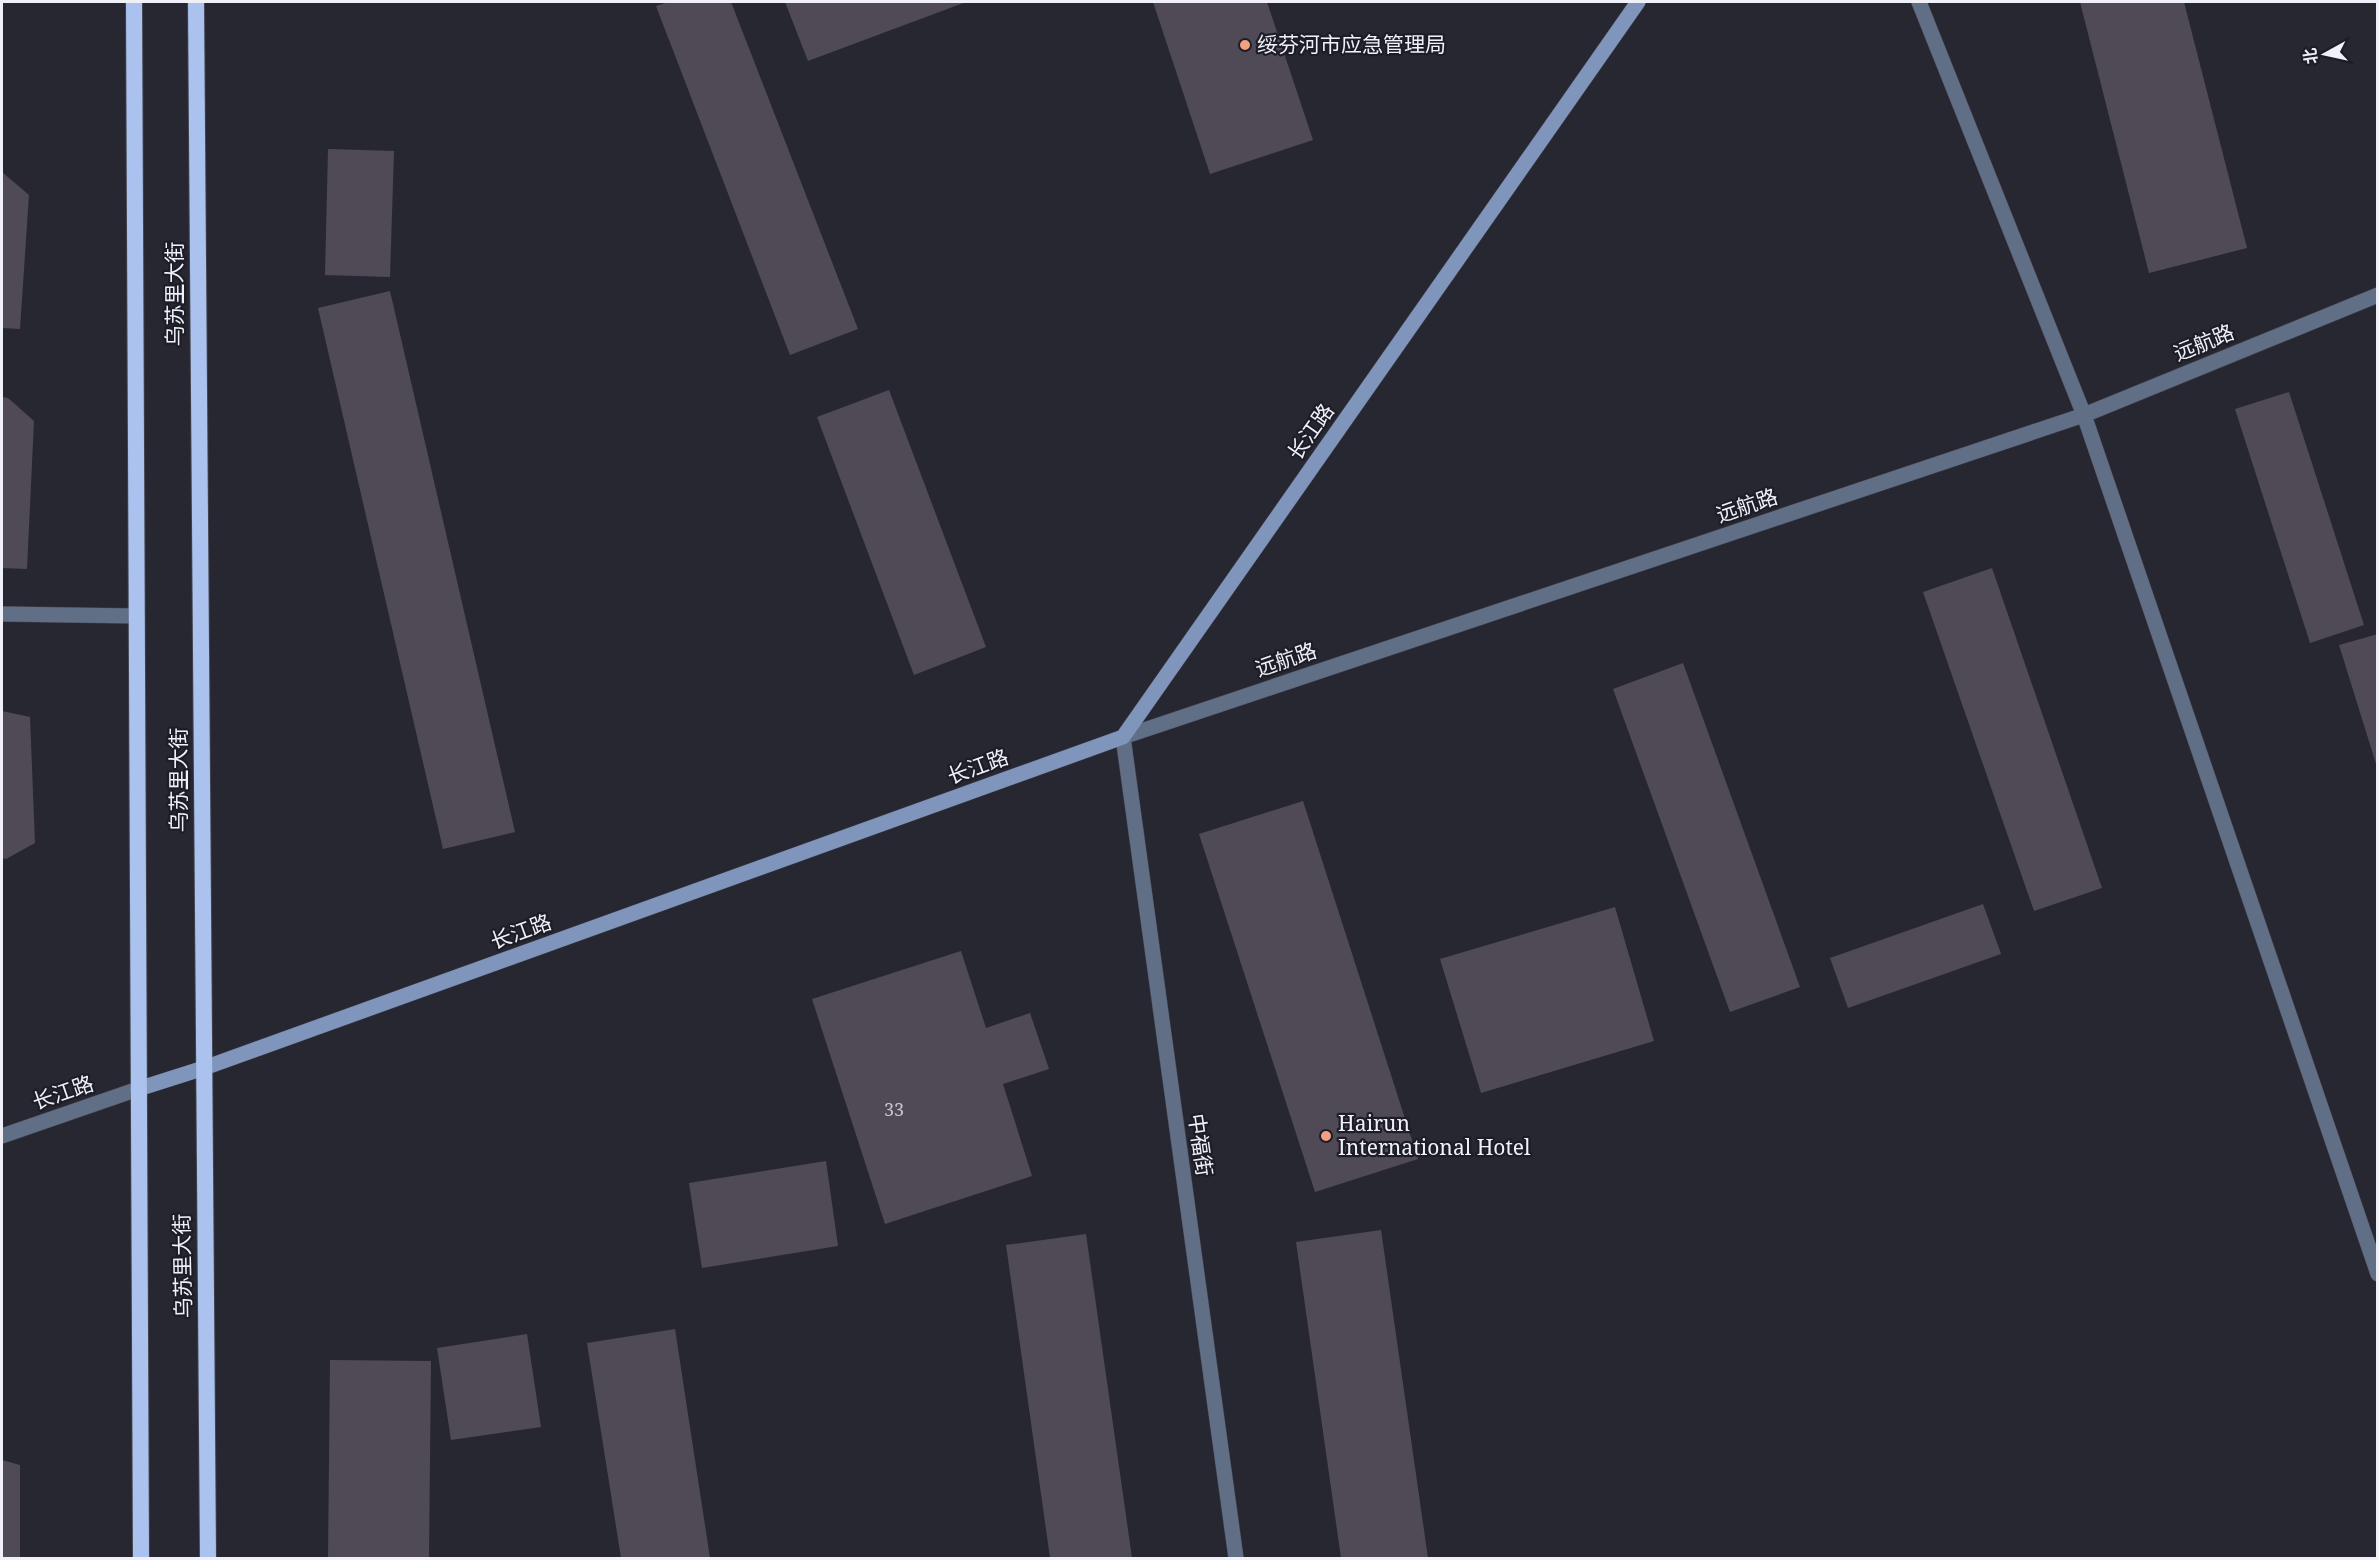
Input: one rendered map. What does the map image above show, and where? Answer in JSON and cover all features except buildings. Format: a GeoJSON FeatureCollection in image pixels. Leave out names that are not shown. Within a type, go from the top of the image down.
{"type":"FeatureCollection","features":[{"type":"Feature","properties":{"kind":"highway","name":"乌苏里大街"},"geometry":{"type":"LineString","coordinates":[[134,2],[141,1558]]}},
{"type":"Feature","properties":{"kind":"highway","name":"乌苏里大街"},"geometry":{"type":"LineString","coordinates":[[196,2],[208,1558]]}},
{"type":"Feature","properties":{"kind":"main road","name":"长江路"},"geometry":{"type":"LineString","coordinates":[[138,1089],[204,1068],[1123,737],[1638,2]]}},
{"type":"Feature","properties":{"kind":"street"},"geometry":{"type":"LineString","coordinates":[[1919,2],[2084,415],[2378,1274]]}},
{"type":"Feature","properties":{"kind":"street","name":"远航路"},"geometry":{"type":"LineString","coordinates":[[1123,737],[2084,415],[2378,295]]}},
{"type":"Feature","properties":{"kind":"street"},"geometry":{"type":"LineString","coordinates":[[2,614],[137,616]]}},
{"type":"Feature","properties":{"kind":"street","name":"中福街"},"geometry":{"type":"LineString","coordinates":[[1123,737],[1236,1558]]}},
{"type":"Feature","properties":{"kind":"street","name":"长江路"},"geometry":{"type":"LineString","coordinates":[[2,1136],[138,1089]]}},
{"type":"Feature","properties":{"kind":"place","name":"绥芬河市应急管理局"},"geometry":{"type":"Point","coordinates":[1245,45]}},
{"type":"Feature","properties":{"kind":"place","name":"Hairun International Hotel"},"geometry":{"type":"Point","coordinates":[1326,1136]}}]}
